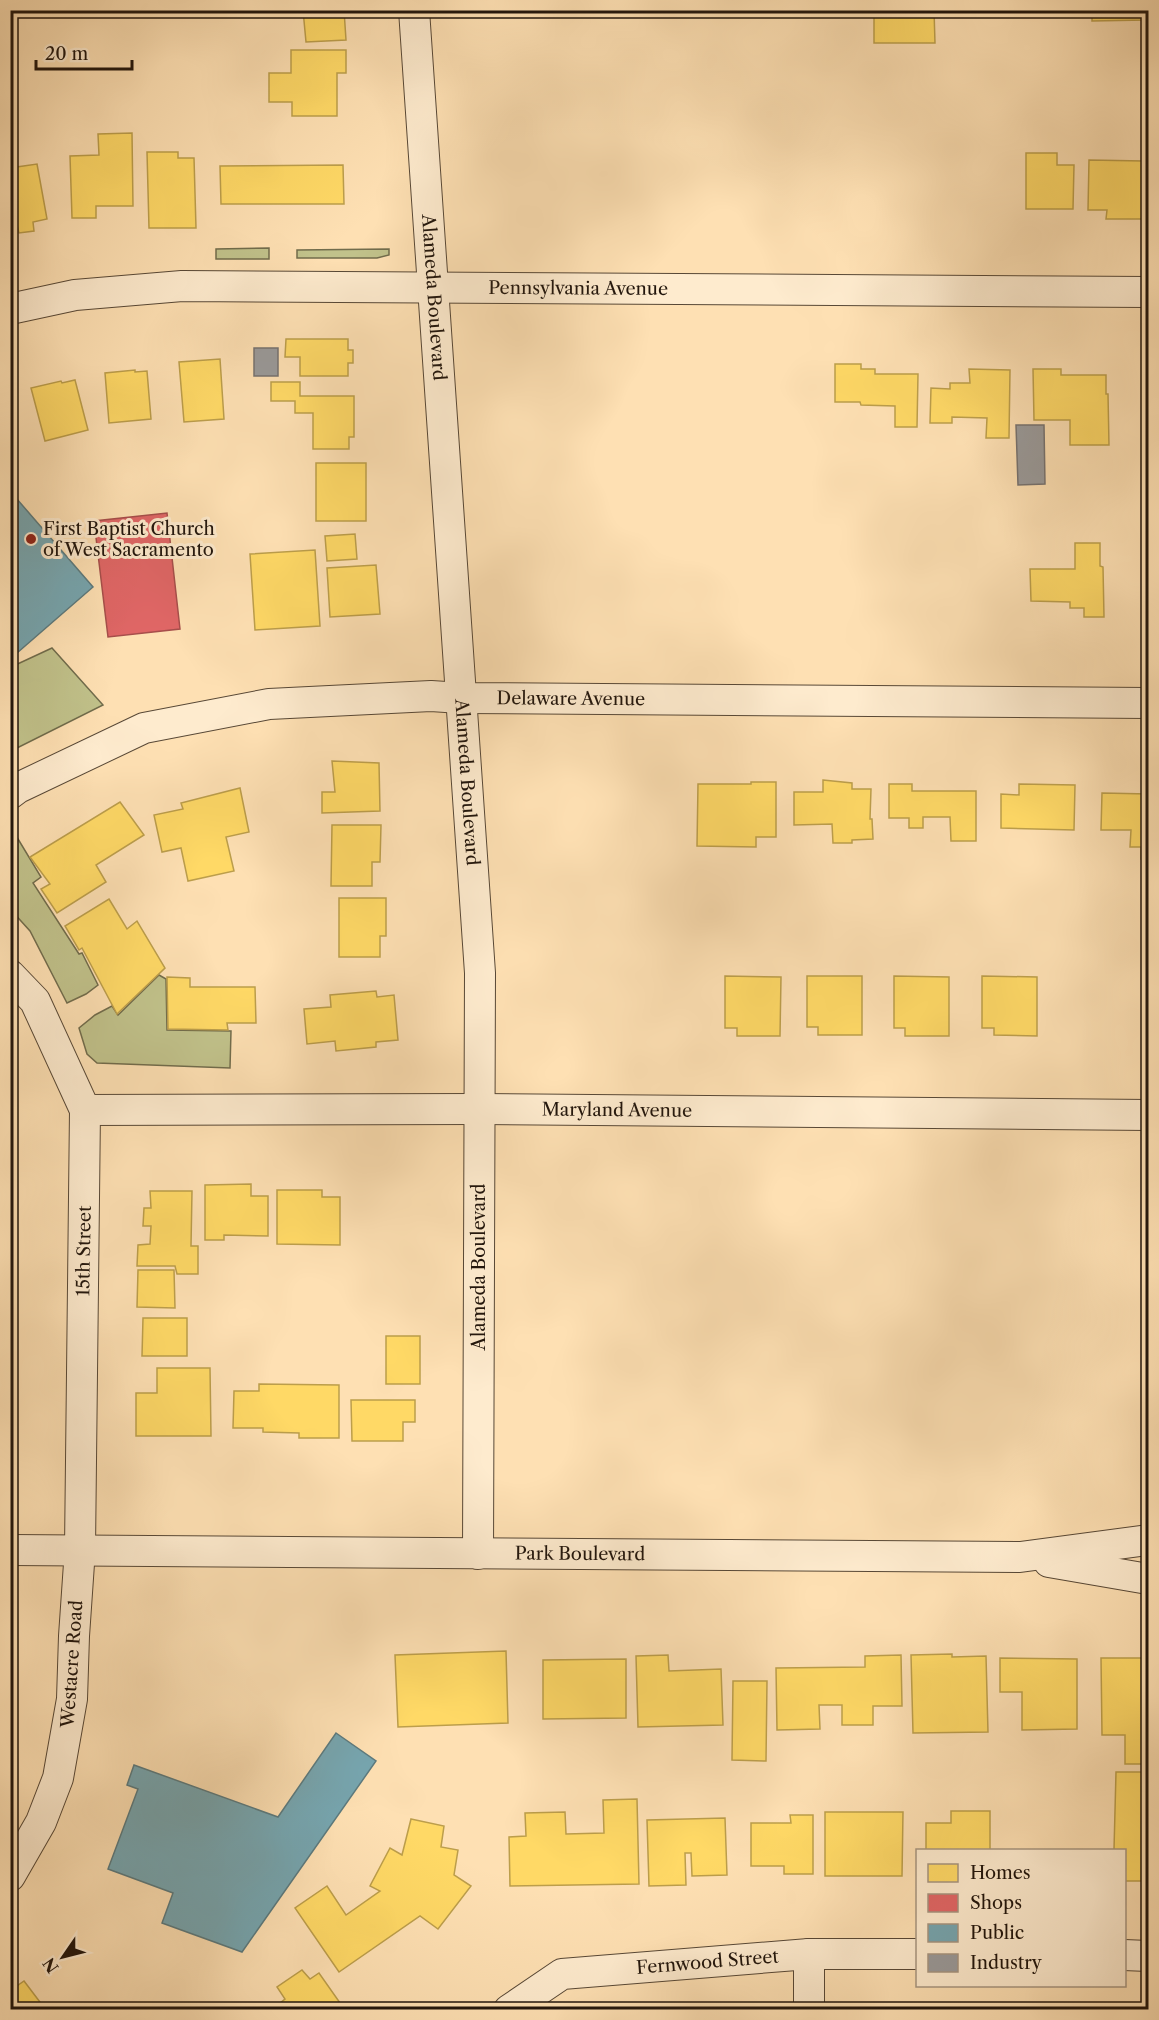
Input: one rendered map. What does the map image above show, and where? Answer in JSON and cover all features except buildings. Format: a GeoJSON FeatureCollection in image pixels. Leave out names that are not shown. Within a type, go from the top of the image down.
{"type":"FeatureCollection","features":[{"type":"Feature","properties":{"kind":"street","name":"Alameda Boulevard"},"geometry":{"type":"LineString","coordinates":[[414,10],[431,286],[480,972],[478,1554]]}},
{"type":"Feature","properties":{"kind":"street","name":"Pennsylvania Avenue"},"geometry":{"type":"LineString","coordinates":[[10,309],[75,295],[182,286],[1149,292]]}},
{"type":"Feature","properties":{"kind":"street","name":"Delaware Avenue"},"geometry":{"type":"LineString","coordinates":[[10,794],[18,788],[144,728],[269,704],[431,696],[1149,703]]}},
{"type":"Feature","properties":{"kind":"street","name":"15th Street"},"geometry":{"type":"LineString","coordinates":[[10,975],[35,1001],[85,1110],[80,1549]]}},
{"type":"Feature","properties":{"kind":"street","name":"Maryland Avenue"},"geometry":{"type":"LineString","coordinates":[[85,1110],[480,1108],[1149,1115]]}},
{"type":"Feature","properties":{"kind":"street","name":"Park Boulevard"},"geometry":{"type":"LineString","coordinates":[[10,1550],[1020,1557],[1149,1540]]}},
{"type":"Feature","properties":{"kind":"street","name":"Westacre Road"},"geometry":{"type":"LineString","coordinates":[[10,1876],[41,1822],[58,1778],[72,1699],[80,1549]]}},
{"type":"Feature","properties":{"kind":"street"},"geometry":{"type":"LineString","coordinates":[[1020,1557],[1149,1579]]}},
{"type":"Feature","properties":{"kind":"street"},"geometry":{"type":"LineString","coordinates":[[809,2010],[810,1954]]}},
{"type":"Feature","properties":{"kind":"street","name":"Fernwood Street"},"geometry":{"type":"LineString","coordinates":[[508,2010],[562,1974],[810,1954],[916,1954]]}},
{"type":"Feature","properties":{"kind":"street"},"geometry":{"type":"LineString","coordinates":[[1126,1955],[1149,1956]]}},
{"type":"Feature","properties":{"kind":"green space"},"geometry":{"type":"Polygon","coordinates":[[[269,248],[269,259],[216,259],[216,249],[269,248]]]}},
{"type":"Feature","properties":{"kind":"green space"},"geometry":{"type":"Polygon","coordinates":[[[389,249],[389,255],[377,258],[297,258],[297,250],[389,249]]]}},
{"type":"Feature","properties":{"kind":"green space"},"geometry":{"type":"Polygon","coordinates":[[[52,648],[103,705],[11,751],[11,667],[52,648]]]}},
{"type":"Feature","properties":{"kind":"green space"},"geometry":{"type":"Polygon","coordinates":[[[12,829],[41,877],[33,883],[79,954],[82,953],[98,985],[67,1003],[30,931],[11,910],[12,829]]]}},
{"type":"Feature","properties":{"kind":"green space"},"geometry":{"type":"Polygon","coordinates":[[[159,975],[166,979],[167,1030],[231,1031],[230,1068],[97,1063],[87,1054],[79,1028],[95,1015],[112,1006],[118,1015],[159,975]]]}},
{"type":"Feature","properties":{"kind":"place","name":"First Baptist Church of West Sacramento"},"geometry":{"type":"Point","coordinates":[31,539]}}]}
